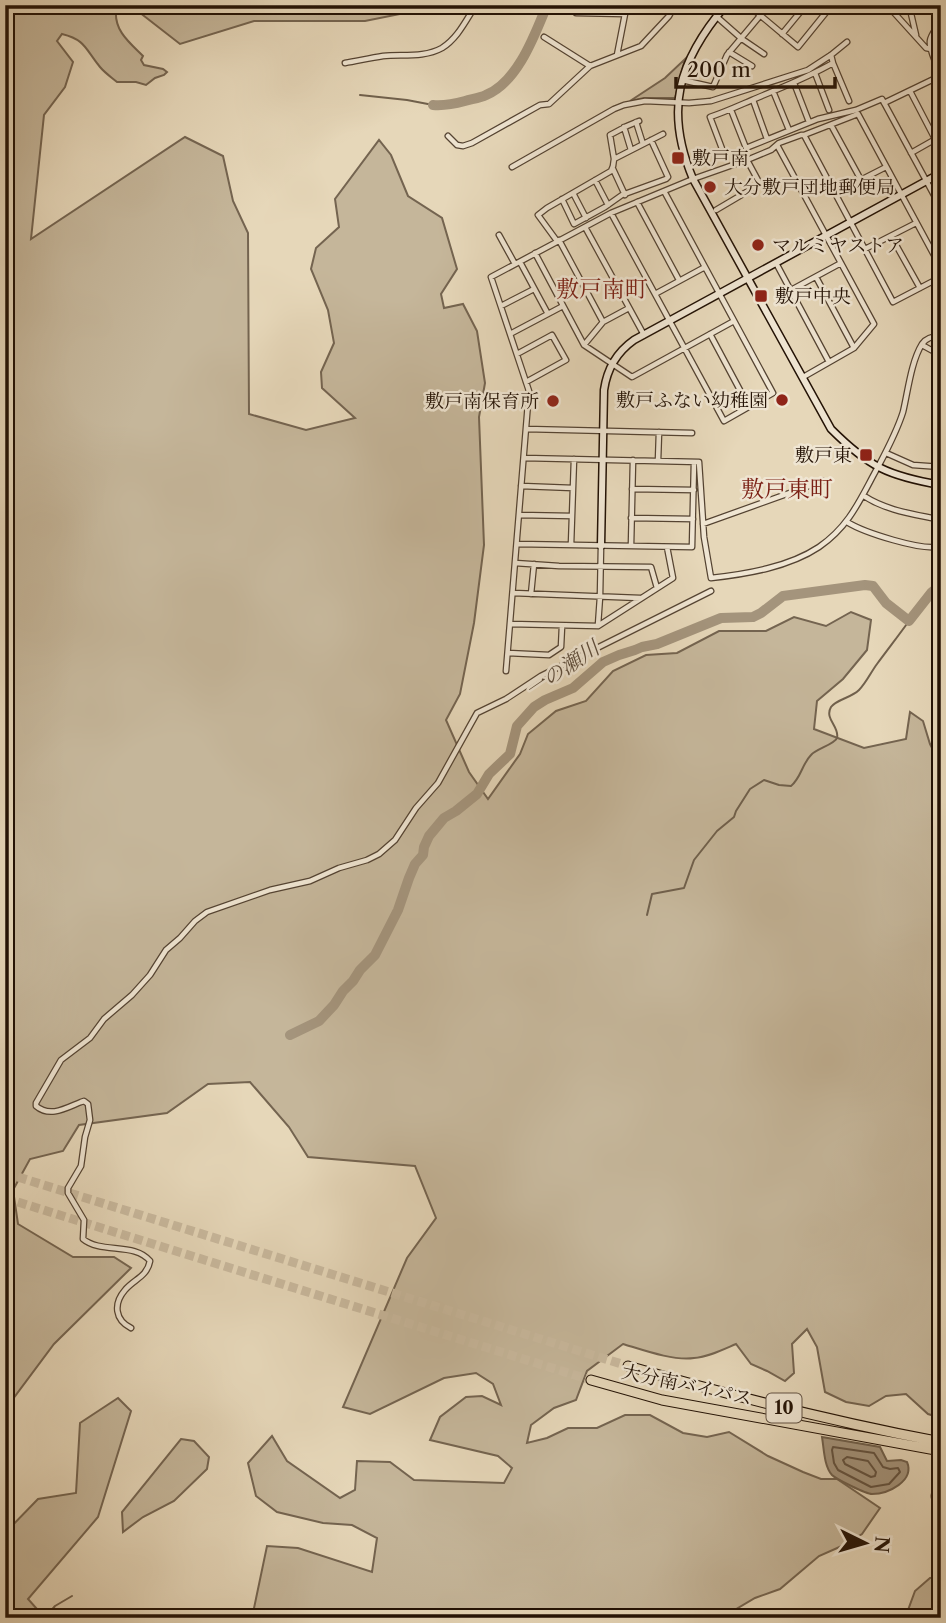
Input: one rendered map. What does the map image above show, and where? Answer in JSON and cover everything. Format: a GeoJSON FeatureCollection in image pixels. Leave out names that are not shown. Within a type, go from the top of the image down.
{"type":"FeatureCollection","features":[{"type":"Feature","properties":{"kind":"highway","name":"大分南バイパス"},"geometry":{"type":"LineString","coordinates":[[628,1366],[728,1394],[871,1428],[941,1440]]}},
{"type":"Feature","properties":{"kind":"highway","name":"大分南バイパス"},"geometry":{"type":"LineString","coordinates":[[592,1380],[662,1400],[941,1453]]}},
{"type":"Feature","properties":{"kind":"street"},"geometry":{"type":"LineString","coordinates":[[345,63],[433,52],[454,38],[476,5]]}},
{"type":"Feature","properties":{"kind":"street"},"geometry":{"type":"LineString","coordinates":[[448,136],[457,145],[463,146],[540,105],[549,104],[590,66],[641,46],[669,16],[675,5]]}},
{"type":"Feature","properties":{"kind":"street"},"geometry":{"type":"LineString","coordinates":[[726,5],[696,45],[682,80],[679,103],[680,139],[694,179],[831,429],[853,451],[877,467],[897,476],[941,485]]}},
{"type":"Feature","properties":{"kind":"street"},"geometry":{"type":"LineString","coordinates":[[748,5],[798,47],[832,5]]}},
{"type":"Feature","properties":{"kind":"street"},"geometry":{"type":"LineString","coordinates":[[682,80],[713,87],[729,52],[769,5]]}},
{"type":"Feature","properties":{"kind":"street"},"geometry":{"type":"LineString","coordinates":[[782,34],[806,5]]}},
{"type":"Feature","properties":{"kind":"street"},"geometry":{"type":"LineString","coordinates":[[887,5],[926,48],[931,49]]}},
{"type":"Feature","properties":{"kind":"street"},"geometry":{"type":"LineString","coordinates":[[909,5],[917,37]]}},
{"type":"Feature","properties":{"kind":"street"},"geometry":{"type":"LineString","coordinates":[[939,5],[941,18],[931,37],[931,49],[941,87]]}},
{"type":"Feature","properties":{"kind":"street"},"geometry":{"type":"LineString","coordinates":[[576,13],[625,14],[617,56]]}},
{"type":"Feature","properties":{"kind":"street"},"geometry":{"type":"LineString","coordinates":[[716,16],[764,54]]}},
{"type":"Feature","properties":{"kind":"street"},"geometry":{"type":"LineString","coordinates":[[544,37],[590,66]]}},
{"type":"Feature","properties":{"kind":"street"},"geometry":{"type":"LineString","coordinates":[[512,167],[624,105],[645,101],[711,101],[807,70],[847,42]]}},
{"type":"Feature","properties":{"kind":"street"},"geometry":{"type":"LineString","coordinates":[[729,52],[752,66]]}},
{"type":"Feature","properties":{"kind":"street"},"geometry":{"type":"LineString","coordinates":[[831,55],[849,102]]}},
{"type":"Feature","properties":{"kind":"street"},"geometry":{"type":"LineString","coordinates":[[724,154],[710,117],[774,92],[833,63]]}},
{"type":"Feature","properties":{"kind":"street"},"geometry":{"type":"LineString","coordinates":[[815,73],[829,110]]}},
{"type":"Feature","properties":{"kind":"street"},"geometry":{"type":"LineString","coordinates":[[884,103],[939,77]]}},
{"type":"Feature","properties":{"kind":"street"},"geometry":{"type":"LineString","coordinates":[[794,83],[809,122]]}},
{"type":"Feature","properties":{"kind":"street"},"geometry":{"type":"LineString","coordinates":[[910,91],[938,137],[911,153]]}},
{"type":"Feature","properties":{"kind":"street"},"geometry":{"type":"LineString","coordinates":[[774,92],[789,130]]}},
{"type":"Feature","properties":{"kind":"street"},"geometry":{"type":"LineString","coordinates":[[506,671],[529,391],[491,277],[611,213],[771,150],[779,143],[831,125],[882,99],[941,208]]}},
{"type":"Feature","properties":{"kind":"street"},"geometry":{"type":"LineString","coordinates":[[753,100],[767,139]]}},
{"type":"Feature","properties":{"kind":"street"},"geometry":{"type":"LineString","coordinates":[[732,110],[746,148],[809,122],[857,112]]}},
{"type":"Feature","properties":{"kind":"street"},"geometry":{"type":"LineString","coordinates":[[857,112],[941,268]]}},
{"type":"Feature","properties":{"kind":"street"},"geometry":{"type":"LineString","coordinates":[[625,195],[613,169],[610,135],[638,122],[643,144]]}},
{"type":"Feature","properties":{"kind":"street"},"geometry":{"type":"LineString","coordinates":[[831,125],[861,180]]}},
{"type":"Feature","properties":{"kind":"street"},"geometry":{"type":"LineString","coordinates":[[624,127],[632,150]]}},
{"type":"Feature","properties":{"kind":"street"},"geometry":{"type":"LineString","coordinates":[[614,159],[663,134]]}},
{"type":"Feature","properties":{"kind":"street"},"geometry":{"type":"LineString","coordinates":[[804,135],[893,302],[940,278]]}},
{"type":"Feature","properties":{"kind":"street"},"geometry":{"type":"LineString","coordinates":[[562,199],[574,224],[625,195],[668,177],[651,140]]}},
{"type":"Feature","properties":{"kind":"street"},"geometry":{"type":"LineString","coordinates":[[777,145],[874,324],[854,348],[805,376]]}},
{"type":"Feature","properties":{"kind":"street"},"geometry":{"type":"LineString","coordinates":[[716,209],[760,184],[747,160]]}},
{"type":"Feature","properties":{"kind":"street"},"geometry":{"type":"LineString","coordinates":[[835,194],[886,167]]}},
{"type":"Feature","properties":{"kind":"street"},"geometry":{"type":"LineString","coordinates":[[603,322],[558,241],[538,215],[613,169]]}},
{"type":"Feature","properties":{"kind":"street"},"geometry":{"type":"LineString","coordinates":[[598,626],[603,431],[606,381],[612,364],[627,345],[644,335],[941,173]]}},
{"type":"Feature","properties":{"kind":"street"},"geometry":{"type":"LineString","coordinates":[[596,180],[608,205]]}},
{"type":"Feature","properties":{"kind":"street"},"geometry":{"type":"LineString","coordinates":[[611,213],[724,421],[773,393],[664,191]]}},
{"type":"Feature","properties":{"kind":"street"},"geometry":{"type":"LineString","coordinates":[[573,192],[586,218]]}},
{"type":"Feature","properties":{"kind":"street"},"geometry":{"type":"LineString","coordinates":[[637,202],[679,280]]}},
{"type":"Feature","properties":{"kind":"street"},"geometry":{"type":"LineString","coordinates":[[865,249],[916,223]]}},
{"type":"Feature","properties":{"kind":"street"},"geometry":{"type":"LineString","coordinates":[[585,227],[644,335]]}},
{"type":"Feature","properties":{"kind":"street"},"geometry":{"type":"LineString","coordinates":[[499,235],[548,314]]}},
{"type":"Feature","properties":{"kind":"street"},"geometry":{"type":"LineString","coordinates":[[891,236],[920,288]]}},
{"type":"Feature","properties":{"kind":"street"},"geometry":{"type":"LineString","coordinates":[[535,253],[584,345],[632,377],[734,321]]}},
{"type":"Feature","properties":{"kind":"street"},"geometry":{"type":"LineString","coordinates":[[776,263],[830,362]]}},
{"type":"Feature","properties":{"kind":"street"},"geometry":{"type":"LineString","coordinates":[[790,290],[841,263]]}},
{"type":"Feature","properties":{"kind":"street"},"geometry":{"type":"LineString","coordinates":[[655,294],[705,267]]}},
{"type":"Feature","properties":{"kind":"street"},"geometry":{"type":"LineString","coordinates":[[816,277],[854,348]]}},
{"type":"Feature","properties":{"kind":"street"},"geometry":{"type":"LineString","coordinates":[[500,306],[534,289]]}},
{"type":"Feature","properties":{"kind":"street"},"geometry":{"type":"LineString","coordinates":[[510,334],[563,306]]}},
{"type":"Feature","properties":{"kind":"street"},"geometry":{"type":"LineString","coordinates":[[584,345],[603,322],[629,308]]}},
{"type":"Feature","properties":{"kind":"street"},"geometry":{"type":"LineString","coordinates":[[710,334],[749,407]]}},
{"type":"Feature","properties":{"kind":"street"},"geometry":{"type":"LineString","coordinates":[[517,354],[552,335],[566,360],[526,382]]}},
{"type":"Feature","properties":{"kind":"street"},"geometry":{"type":"LineString","coordinates":[[524,458],[699,462],[703,524],[711,578],[779,565],[806,554],[830,538],[847,522],[864,496],[898,427],[922,345],[932,337],[941,336]]}},
{"type":"Feature","properties":{"kind":"street"},"geometry":{"type":"LineString","coordinates":[[922,345],[940,359],[937,396],[941,397]]}},
{"type":"Feature","properties":{"kind":"street"},"geometry":{"type":"LineString","coordinates":[[526,429],[692,433]]}},
{"type":"Feature","properties":{"kind":"street"},"geometry":{"type":"LineString","coordinates":[[658,461],[659,432]]}},
{"type":"Feature","properties":{"kind":"street"},"geometry":{"type":"LineString","coordinates":[[886,453],[913,465],[941,467]]}},
{"type":"Feature","properties":{"kind":"street"},"geometry":{"type":"LineString","coordinates":[[571,545],[574,459]]}},
{"type":"Feature","properties":{"kind":"street"},"geometry":{"type":"LineString","coordinates":[[631,546],[633,460]]}},
{"type":"Feature","properties":{"kind":"street"},"geometry":{"type":"LineString","coordinates":[[517,544],[692,547],[694,462]]}},
{"type":"Feature","properties":{"kind":"street"},"geometry":{"type":"LineString","coordinates":[[703,524],[823,481]]}},
{"type":"Feature","properties":{"kind":"street"},"geometry":{"type":"LineString","coordinates":[[521,486],[573,488]]}},
{"type":"Feature","properties":{"kind":"street"},"geometry":{"type":"LineString","coordinates":[[632,489],[694,490]]}},
{"type":"Feature","properties":{"kind":"street"},"geometry":{"type":"LineString","coordinates":[[864,496],[879,505],[941,520]]}},
{"type":"Feature","properties":{"kind":"street"},"geometry":{"type":"LineString","coordinates":[[519,514],[572,516]]}},
{"type":"Feature","properties":{"kind":"street"},"geometry":{"type":"LineString","coordinates":[[631,518],[693,519]]}},
{"type":"Feature","properties":{"kind":"street"},"geometry":{"type":"LineString","coordinates":[[847,522],[858,528],[913,544],[934,548],[941,546]]}},
{"type":"Feature","properties":{"kind":"street"},"geometry":{"type":"LineString","coordinates":[[510,624],[598,626],[673,578],[667,547]]}},
{"type":"Feature","properties":{"kind":"street"},"geometry":{"type":"LineString","coordinates":[[515,563],[651,567],[657,588]]}},
{"type":"Feature","properties":{"kind":"street"},"geometry":{"type":"LineString","coordinates":[[531,594],[534,564]]}},
{"type":"Feature","properties":{"kind":"street"},"geometry":{"type":"LineString","coordinates":[[131,1328],[120,1320],[119,1300],[127,1287],[144,1275],[150,1261],[144,1255],[85,1241],[82,1235],[84,1220],[68,1193],[68,1188],[81,1166],[90,1120],[89,1104],[84,1101],[51,1112],[36,1106],[61,1060],[90,1038],[104,1020],[150,975],[166,950],[207,912],[270,890],[310,881],[368,860],[385,850],[395,840],[423,798],[438,783],[474,716],[481,709],[506,699],[541,676],[711,591]]}},
{"type":"Feature","properties":{"kind":"street"},"geometry":{"type":"LineString","coordinates":[[513,593],[640,598]]}},
{"type":"Feature","properties":{"kind":"street"},"geometry":{"type":"LineString","coordinates":[[508,653],[549,655],[561,647],[562,626]]}},
{"type":"Feature","properties":{"kind":"shaded area"},"geometry":{"type":"Polygon","coordinates":[[[5,5],[123,5],[116,10],[120,30],[143,56],[141,60],[144,65],[167,72],[146,85],[117,82],[102,69],[81,42],[62,34],[57,41],[73,62],[65,87],[44,115],[31,239],[185,137],[223,156],[233,201],[248,233],[249,414],[306,430],[355,418],[322,388],[321,372],[334,343],[328,310],[311,269],[316,248],[339,227],[335,199],[379,140],[391,155],[408,196],[442,218],[457,269],[441,294],[444,308],[463,304],[477,331],[485,383],[479,417],[484,545],[474,623],[460,694],[446,720],[469,772],[488,799],[520,754],[528,734],[556,711],[586,701],[613,671],[646,655],[677,653],[719,631],[766,631],[794,617],[826,626],[851,612],[871,620],[867,650],[843,679],[817,701],[814,729],[864,748],[906,739],[910,712],[923,721],[930,744],[939,761],[941,760],[941,1418],[928,1414],[906,1394],[886,1396],[869,1406],[846,1402],[825,1392],[817,1347],[807,1329],[792,1344],[794,1373],[785,1381],[751,1364],[736,1344],[715,1353],[686,1359],[623,1344],[587,1371],[576,1400],[554,1408],[531,1425],[527,1443],[547,1438],[568,1428],[597,1428],[625,1415],[650,1415],[683,1433],[707,1437],[729,1432],[768,1456],[803,1472],[821,1479],[837,1479],[880,1508],[862,1534],[819,1556],[780,1589],[755,1598],[721,1618],[254,1618],[267,1546],[298,1548],[372,1572],[377,1538],[352,1525],[323,1523],[277,1512],[256,1496],[248,1463],[272,1436],[287,1461],[340,1498],[355,1490],[357,1461],[390,1462],[414,1480],[504,1483],[512,1468],[498,1456],[430,1440],[440,1417],[466,1397],[482,1396],[501,1405],[493,1384],[476,1373],[444,1378],[370,1414],[343,1407],[407,1258],[436,1218],[415,1166],[308,1157],[289,1127],[250,1082],[208,1084],[167,1113],[79,1125],[63,1151],[30,1159],[13,1190],[18,1224],[73,1257],[114,1257],[131,1268],[54,1344],[13,1399],[8,1431],[5,1433],[5,5]]]}},
{"type":"Feature","properties":{"kind":"shaded area"},"geometry":{"type":"Polygon","coordinates":[[[130,5],[420,5],[420,10],[365,21],[254,21],[180,44],[130,5]]]}},
{"type":"Feature","properties":{"kind":"shaded area"},"geometry":{"type":"Polygon","coordinates":[[[685,59],[675,98],[630,101],[665,78],[685,59]]]}},
{"type":"Feature","properties":{"kind":"shaded area"},"geometry":{"type":"Polygon","coordinates":[[[118,1398],[131,1411],[98,1517],[28,1599],[45,1618],[5,1618],[5,1533],[38,1499],[76,1493],[80,1423],[118,1398]]]}},
{"type":"Feature","properties":{"kind":"shaded area"},"geometry":{"type":"Polygon","coordinates":[[[181,1439],[194,1441],[209,1457],[207,1469],[174,1501],[143,1517],[123,1532],[122,1512],[181,1439]]]}},
{"type":"Feature","properties":{"kind":"shaded area"},"geometry":{"type":"Polygon","coordinates":[[[941,1577],[941,1618],[896,1618],[908,1610],[915,1591],[930,1578],[941,1577]]]}},
{"type":"Feature","properties":{"kind":"water"},"geometry":{"type":"Polygon","coordinates":[[[822,1437],[880,1447],[887,1461],[907,1462],[907,1475],[898,1485],[885,1492],[872,1494],[858,1489],[829,1471],[822,1437]]]}},
{"type":"Feature","properties":{"kind":"waterway"},"geometry":{"type":"LineString","coordinates":[[433,105],[479,98],[497,89],[524,56],[547,5]]}},
{"type":"Feature","properties":{"kind":"waterway"},"geometry":{"type":"LineString","coordinates":[[360,95],[433,105]]}},
{"type":"Feature","properties":{"kind":"waterway","name":"一の瀬川"},"geometry":{"type":"LineString","coordinates":[[290,1035],[319,1021],[375,955],[398,910],[415,864],[423,855],[429,836],[444,818],[477,794],[489,774],[510,754],[517,726],[534,707],[573,688],[603,662],[721,618],[753,617],[783,596],[873,586],[886,603],[909,621],[931,593],[941,585]]}},
{"type":"Feature","properties":{"kind":"waterway"},"geometry":{"type":"LineString","coordinates":[[647,915],[652,894],[684,888],[694,860],[717,831],[734,817],[750,789],[764,780],[791,786],[811,755],[836,740],[836,730],[829,715],[831,707],[859,690],[909,621]]}},
{"type":"Feature","properties":{"kind":"waterway"},"geometry":{"type":"LineString","coordinates":[[935,1496],[941,1497]]}},
{"type":"Feature","properties":{"kind":"waterway"},"geometry":{"type":"LineString","coordinates":[[45,1618],[55,1606],[72,1596]]}},
{"type":"Feature","properties":{"kind":"tunnel"},"geometry":{"type":"LineString","coordinates":[[5,1173],[628,1366]]}},
{"type":"Feature","properties":{"kind":"tunnel"},"geometry":{"type":"LineString","coordinates":[[5,1198],[591,1380]]}},
{"type":"Feature","properties":{"kind":"place","name":"敷戸南"},"geometry":{"type":"Point","coordinates":[678,158]}},
{"type":"Feature","properties":{"kind":"place","name":"大分敷戸団地郵便局"},"geometry":{"type":"Point","coordinates":[710,187]}},
{"type":"Feature","properties":{"kind":"place","name":"マルミヤストア"},"geometry":{"type":"Point","coordinates":[758,245]}},
{"type":"Feature","properties":{"kind":"place","name":"敷戸中央"},"geometry":{"type":"Point","coordinates":[761,296]}},
{"type":"Feature","properties":{"kind":"place","name":"敷戸ふない幼稚園"},"geometry":{"type":"Point","coordinates":[782,400]}},
{"type":"Feature","properties":{"kind":"place","name":"敷戸南保育所"},"geometry":{"type":"Point","coordinates":[553,401]}},
{"type":"Feature","properties":{"kind":"place","name":"敷戸東"},"geometry":{"type":"Point","coordinates":[866,455]}},
{"type":"Feature","properties":{"kind":"district","name":"敷戸南町"},"geometry":{"type":"Point","coordinates":[602,289]}},
{"type":"Feature","properties":{"kind":"district","name":"敷戸東町"},"geometry":{"type":"Point","coordinates":[787,489]}}]}
